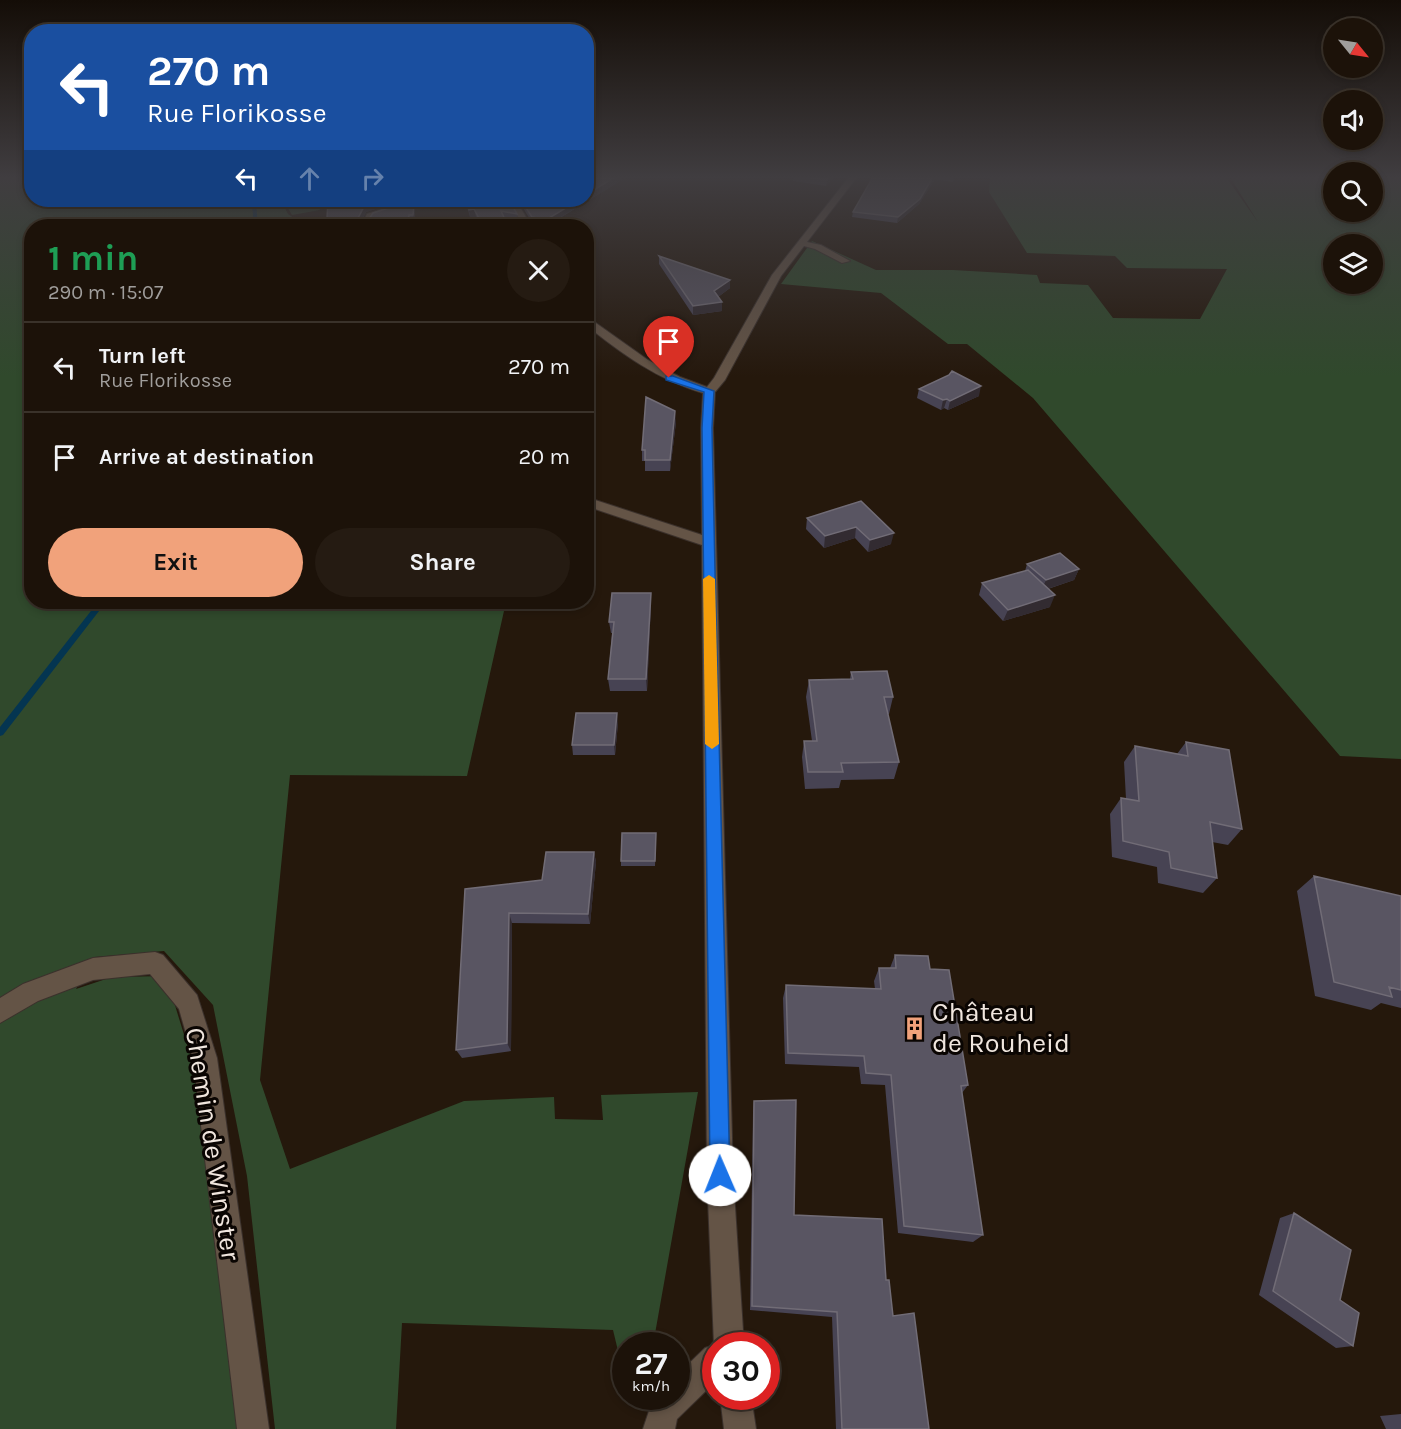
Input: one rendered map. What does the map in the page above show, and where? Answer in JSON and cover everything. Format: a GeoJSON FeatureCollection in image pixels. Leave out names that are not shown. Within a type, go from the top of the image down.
{"type":"FeatureCollection","features":[{"type":"Feature","properties":{"kind":"street"},"geometry":{"type":"LineString","coordinates":[[728,1332],[720,1163],[707,428],[709,391],[719,380],[777,275],[800,244]]}},
{"type":"Feature","properties":{"kind":"street"},"geometry":{"type":"LineString","coordinates":[[804,244],[818,247],[845,261]]}},
{"type":"Feature","properties":{"kind":"street"},"geometry":{"type":"LineString","coordinates":[[594,325],[669,378],[709,391]]}},
{"type":"Feature","properties":{"kind":"street"},"geometry":{"type":"LineString","coordinates":[[594,504],[683,536],[709,542]]}},
{"type":"Feature","properties":{"kind":"street","name":"Chemin de Winster"},"geometry":{"type":"LineString","coordinates":[[0,1011],[31,992],[93,969],[155,963],[189,1003],[205,1058],[253,1429]]}},
{"type":"Feature","properties":{"kind":"street"},"geometry":{"type":"LineString","coordinates":[[659,1429],[664,1410],[702,1373]]}},
{"type":"Feature","properties":{"kind":"street"},"geometry":{"type":"LineString","coordinates":[[737,1410],[740,1429]]}},
{"type":"Feature","properties":{"kind":"green space"},"geometry":{"type":"Polygon","coordinates":[[[0,244],[24,244],[24,609],[504,609],[467,776],[290,775],[260,1080],[290,1169],[464,1101],[554,1097],[555,1119],[603,1120],[601,1095],[698,1092],[655,1332],[402,1323],[396,1429],[275,1429],[247,1176],[213,1005],[164,951],[95,957],[76,989],[112,977],[166,976],[201,1090],[244,1429],[0,1429],[0,244]]]}},
{"type":"Feature","properties":{"kind":"green space"},"geometry":{"type":"Polygon","coordinates":[[[810,244],[818,244],[876,270],[953,270],[1037,275],[1040,283],[1088,285],[1113,318],[1200,319],[1227,269],[1127,268],[1115,256],[1027,253],[1021,244],[1323,244],[1323,294],[1383,294],[1383,244],[1401,244],[1401,759],[1340,756],[1033,398],[967,344],[948,344],[881,293],[781,284],[810,244]]]}},
{"type":"Feature","properties":{"kind":"building"},"geometry":{"type":"Polygon","coordinates":[[[659,256],[730,280],[714,291],[722,302],[693,306],[659,256]]]}},
{"type":"Feature","properties":{"kind":"building"},"geometry":{"type":"Polygon","coordinates":[[[952,371],[981,386],[950,401],[919,389],[949,375],[952,371]]]}},
{"type":"Feature","properties":{"kind":"building"},"geometry":{"type":"Polygon","coordinates":[[[646,397],[675,411],[670,460],[645,460],[645,450],[642,450],[646,397]]]}},
{"type":"Feature","properties":{"kind":"building"},"geometry":{"type":"Polygon","coordinates":[[[861,501],[894,533],[870,540],[856,527],[825,536],[807,518],[861,501]]]}},
{"type":"Feature","properties":{"kind":"building"},"geometry":{"type":"Polygon","coordinates":[[[1060,553],[1079,569],[1046,580],[1027,564],[1060,553]]]}},
{"type":"Feature","properties":{"kind":"building"},"geometry":{"type":"Polygon","coordinates":[[[1028,570],[1055,595],[1008,610],[982,583],[1028,570]]]}},
{"type":"Feature","properties":{"kind":"building"},"geometry":{"type":"Polygon","coordinates":[[[612,593],[651,593],[646,679],[608,679],[614,622],[609,622],[612,593]]]}},
{"type":"Feature","properties":{"kind":"building"},"geometry":{"type":"Polygon","coordinates":[[[887,671],[893,697],[884,697],[899,762],[841,763],[843,772],[808,772],[804,741],[817,741],[809,680],[853,679],[851,672],[887,671]]]}},
{"type":"Feature","properties":{"kind":"building"},"geometry":{"type":"Polygon","coordinates":[[[576,713],[617,713],[614,745],[572,745],[576,713]]]}},
{"type":"Feature","properties":{"kind":"building"},"geometry":{"type":"Polygon","coordinates":[[[1186,742],[1229,750],[1242,829],[1210,822],[1217,878],[1171,868],[1169,852],[1123,841],[1121,798],[1139,801],[1135,746],[1188,756],[1186,742]]]}},
{"type":"Feature","properties":{"kind":"building"},"geometry":{"type":"Polygon","coordinates":[[[622,833],[656,833],[655,861],[621,861],[622,833]]]}},
{"type":"Feature","properties":{"kind":"building"},"geometry":{"type":"Polygon","coordinates":[[[546,852],[594,852],[588,914],[509,913],[507,1043],[456,1050],[465,889],[542,880],[546,852]]]}},
{"type":"Feature","properties":{"kind":"building"},"geometry":{"type":"Polygon","coordinates":[[[1314,876],[1401,896],[1401,990],[1389,987],[1392,997],[1334,982],[1314,876]]]}},
{"type":"Feature","properties":{"kind":"building"},"geometry":{"type":"Polygon","coordinates":[[[895,955],[928,956],[930,969],[949,970],[968,1085],[961,1086],[983,1235],[904,1226],[891,1075],[866,1073],[864,1056],[788,1053],[786,985],[881,989],[879,968],[896,968],[895,955]]]}},
{"type":"Feature","properties":{"kind":"building"},"geometry":{"type":"Polygon","coordinates":[[[796,1100],[794,1215],[882,1219],[886,1280],[889,1280],[893,1316],[914,1313],[929,1429],[842,1429],[837,1312],[752,1306],[754,1101],[796,1100]]]}},
{"type":"Feature","properties":{"kind":"building"},"geometry":{"type":"Polygon","coordinates":[[[1294,1213],[1351,1250],[1340,1300],[1359,1313],[1353,1346],[1273,1291],[1294,1213]]]}},
{"type":"Feature","properties":{"kind":"waterway"},"geometry":{"type":"LineString","coordinates":[[0,733],[97,609]]}},
{"type":"Feature","properties":{"kind":"slow traffic"},"geometry":{"type":"LineString","coordinates":[[709,579],[712,744]]}},
{"type":"Feature","properties":{"kind":"place","name":"Château de Rouheid"},"geometry":{"type":"Point","coordinates":[914,1028]}},
{"type":"Feature","properties":{"kind":"route"},"geometry":{"type":"LineString","coordinates":[[669,378],[709,391],[707,428],[720,1175]]}}]}
